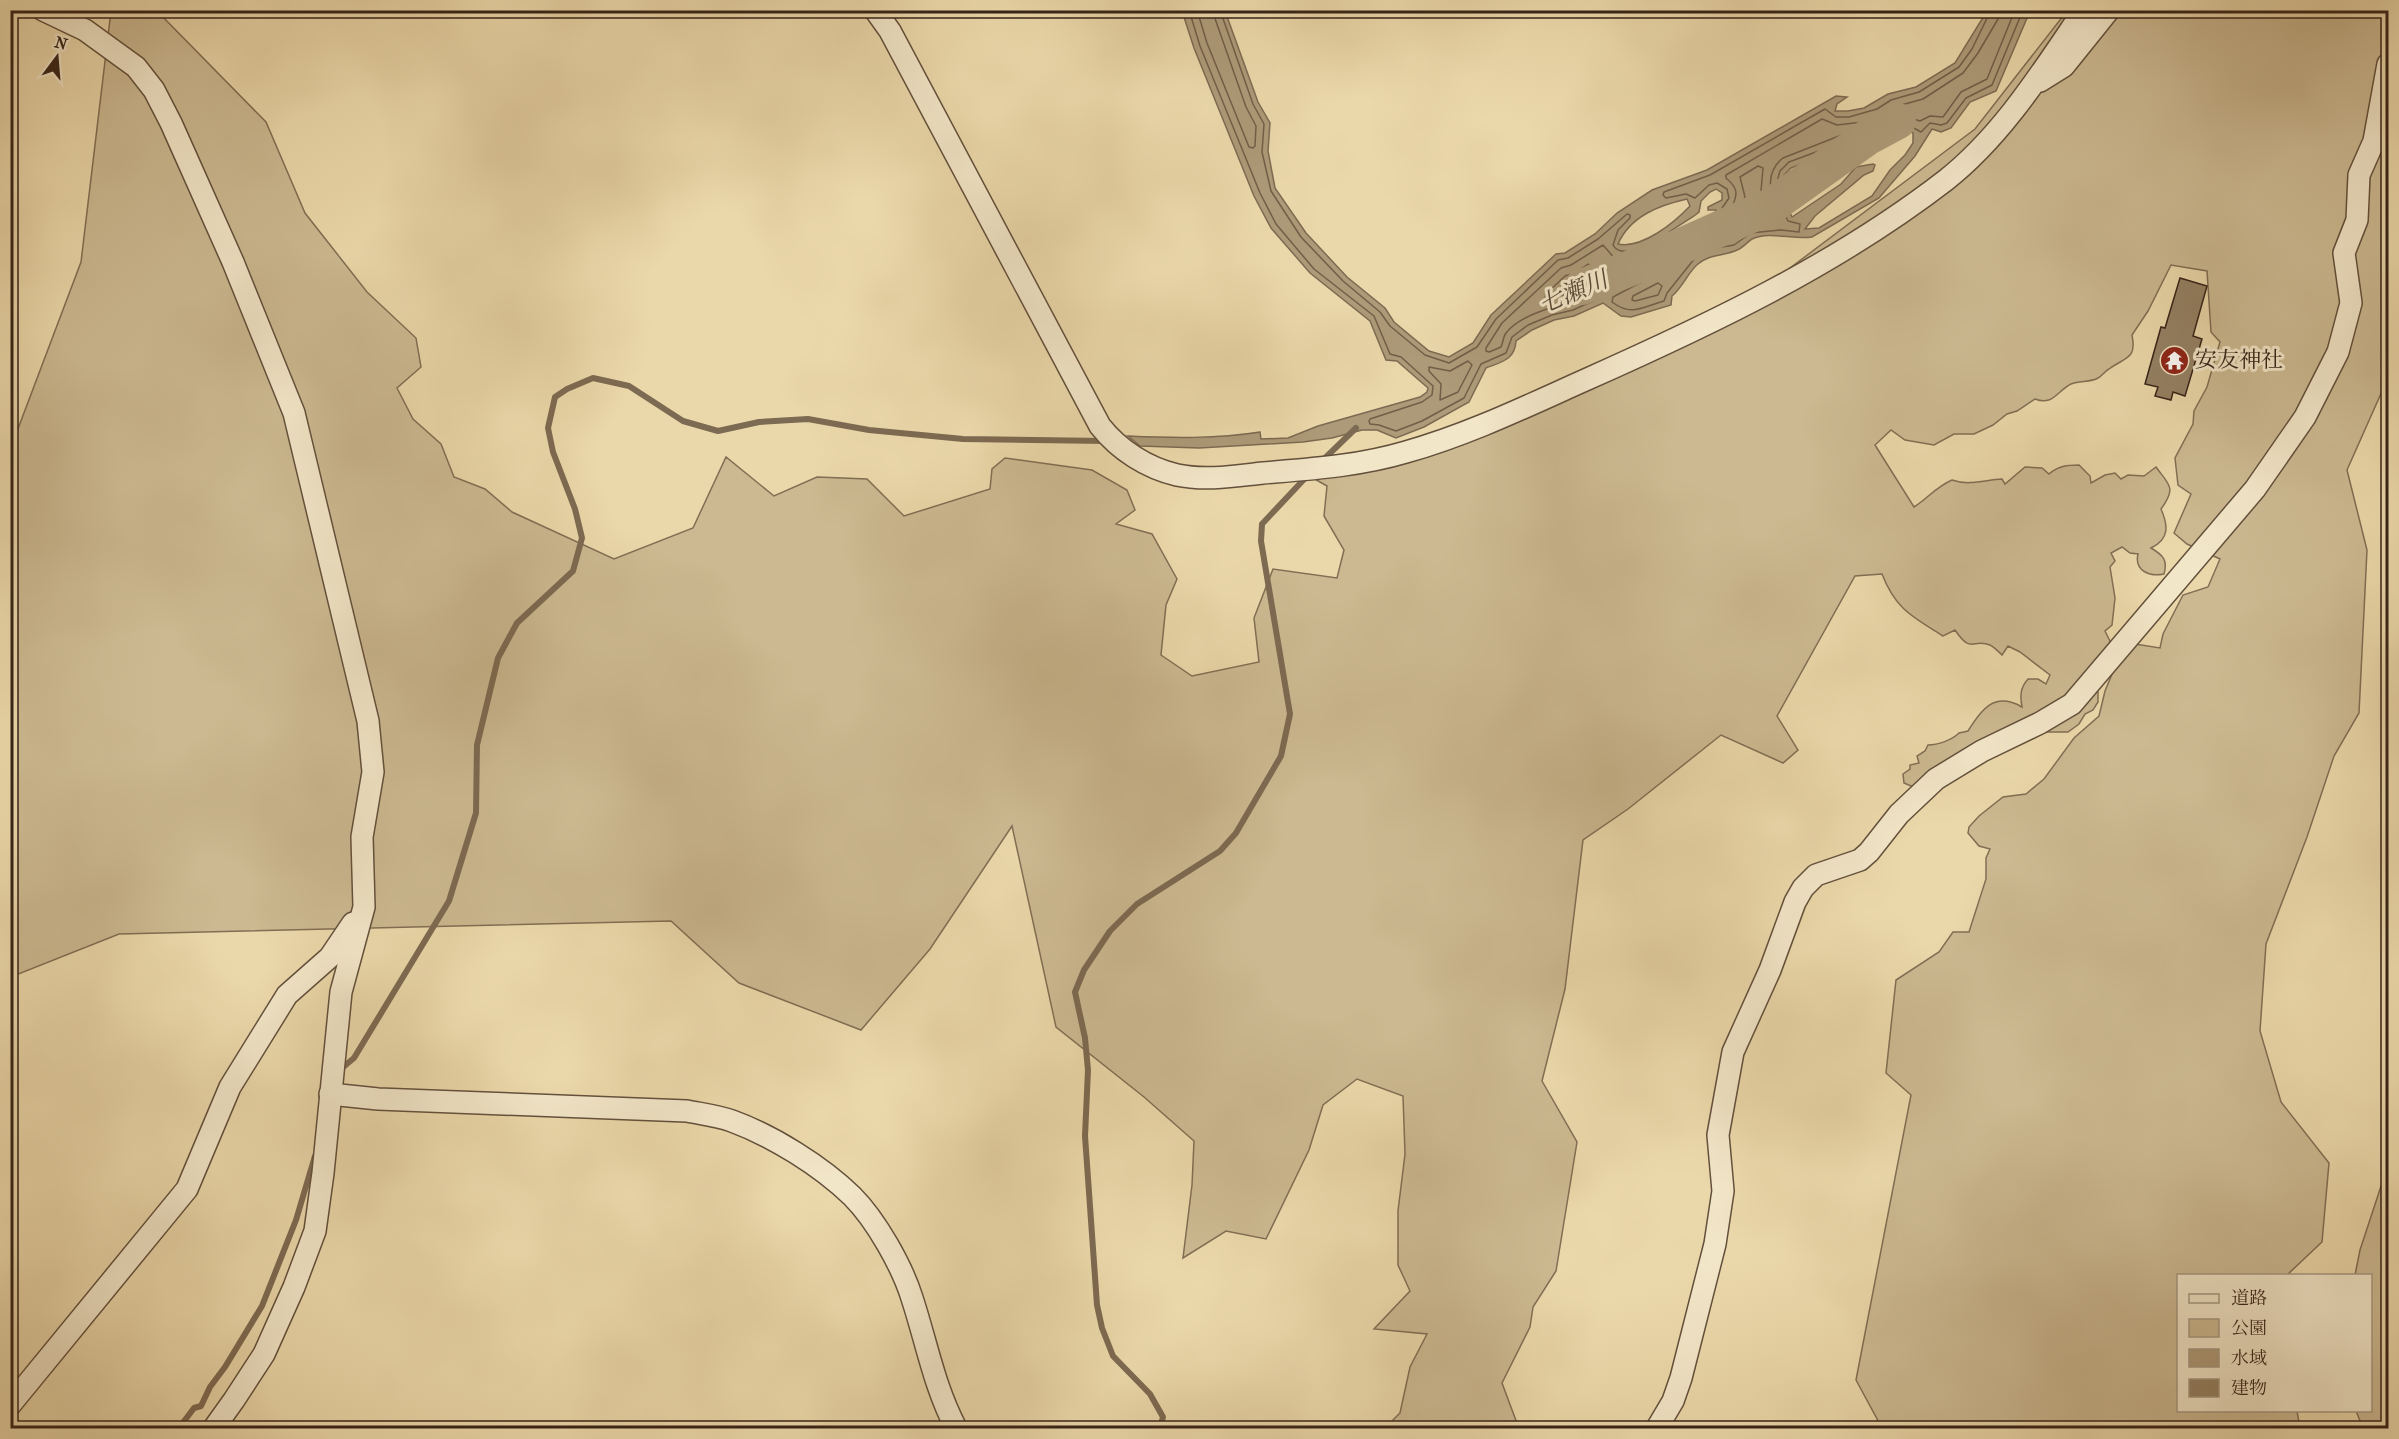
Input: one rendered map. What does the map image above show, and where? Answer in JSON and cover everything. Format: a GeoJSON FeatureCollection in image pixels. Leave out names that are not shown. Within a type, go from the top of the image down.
{"type":"FeatureCollection","features":[{"type":"Feature","properties":{"kind":"street"},"geometry":{"type":"LineString","coordinates":[[43,10],[85,30]]}},
{"type":"Feature","properties":{"kind":"street"},"geometry":{"type":"LineString","coordinates":[[62,10],[85,30],[136,67],[154,90],[171,123],[232,262],[294,413],[368,721],[373,772],[362,837],[364,907],[341,992],[315,1231],[294,1287],[264,1354],[214,1428]]}},
{"type":"Feature","properties":{"kind":"street"},"geometry":{"type":"LineString","coordinates":[[875,10],[890,31],[1100,426],[1114,441],[1142,461],[1166,472],[1193,477],[1223,477],[1328,467],[1382,459],[1408,452],[1462,434],[1632,360],[1778,288],[1821,264],[1903,211],[1947,179],[1979,151],[2032,86],[2084,10]]}},
{"type":"Feature","properties":{"kind":"street"},"geometry":{"type":"LineString","coordinates":[[2032,86],[2064,66],[2109,10]]}},
{"type":"Feature","properties":{"kind":"street"},"geometry":{"type":"LineString","coordinates":[[1657,1428],[1673,1401],[1715,1244],[1723,1191],[1718,1136],[1732,1052],[1770,970],[1795,902],[1803,888],[1816,875],[1848,865],[1869,852],[1899,814],[1936,779],[1982,751],[2040,723],[2072,704],[2255,489],[2305,417],[2338,352],[2351,303],[2344,253],[2357,220],[2359,175],[2374,141],[2388,64]]}},
{"type":"Feature","properties":{"kind":"street"},"geometry":{"type":"LineString","coordinates":[[10,1405],[187,1189],[230,1087],[287,995],[330,957],[364,907]]}},
{"type":"Feature","properties":{"kind":"street"},"geometry":{"type":"LineString","coordinates":[[330,1094],[378,1100],[687,1111],[730,1120],[769,1136],[808,1162],[853,1197],[880,1233],[912,1296],[939,1391],[956,1428]]}},
{"type":"Feature","properties":{"kind":"green space"},"geometry":{"type":"Polygon","coordinates":[[[111,11],[157,11],[266,122],[305,213],[367,292],[416,338],[421,367],[397,388],[413,419],[441,444],[454,477],[485,489],[512,512],[614,559],[693,528],[726,457],[774,496],[817,477],[867,479],[904,516],[990,489],[992,469],[1005,458],[1092,470],[1127,490],[1135,510],[1116,524],[1152,534],[1177,579],[1166,605],[1161,655],[1192,676],[1259,662],[1254,618],[1273,569],[1337,578],[1344,550],[1324,516],[1327,486],[1306,474],[1442,442],[1606,364],[1782,274],[1975,129],[2067,11],[2388,11],[2388,365],[2383,389],[2347,470],[2367,550],[2359,713],[2334,756],[2307,837],[2266,944],[2260,1031],[2281,1102],[2329,1163],[2322,1242],[2288,1274],[2177,1274],[2177,1412],[2297,1412],[2300,1428],[1882,1428],[1856,1380],[1911,1095],[1886,1073],[1896,980],[1939,952],[1953,932],[1969,932],[1986,879],[1986,858],[1990,849],[1979,846],[1968,833],[1969,827],[2003,797],[2026,794],[2044,779],[2074,738],[2099,716],[2105,691],[2120,655],[2135,644],[2160,648],[2163,634],[2183,595],[2208,587],[2220,559],[2187,544],[2174,533],[2191,494],[2178,485],[2175,458],[2193,424],[2194,411],[2207,387],[2220,342],[2211,332],[2207,271],[2171,265],[2148,311],[2132,335],[2131,354],[2098,378],[2071,384],[2046,401],[2035,399],[1974,434],[1954,434],[1934,445],[1905,440],[1891,430],[1875,445],[1914,507],[1952,480],[1971,483],[2002,479],[2005,484],[2025,467],[2042,468],[2049,474],[2063,466],[2079,465],[2090,476],[2091,483],[2105,475],[2115,473],[2121,479],[2128,475],[2144,476],[2156,467],[2165,478],[2170,491],[2161,509],[2166,531],[2162,540],[2151,548],[2164,558],[2164,574],[2153,575],[2144,572],[2138,565],[2138,554],[2130,553],[2122,547],[2111,553],[2115,561],[2110,567],[2115,598],[2112,625],[2105,631],[2110,641],[2098,690],[2098,702],[2093,710],[2085,714],[2079,724],[2068,732],[2045,732],[1918,785],[1911,786],[1904,783],[1903,774],[1910,769],[1910,765],[1919,763],[1917,756],[1925,751],[1928,745],[1945,742],[1959,733],[1968,731],[1983,710],[1996,702],[2004,701],[2022,707],[2021,692],[2028,679],[2038,679],[2046,684],[2050,675],[2020,652],[2008,646],[2002,655],[1990,645],[1965,642],[1955,630],[1943,636],[1906,611],[1893,596],[1882,574],[1855,576],[1777,716],[1798,750],[1783,763],[1721,735],[1628,809],[1583,840],[1565,989],[1542,1081],[1577,1142],[1556,1271],[1533,1307],[1530,1327],[1502,1383],[1518,1426],[1517,1428],[1385,1428],[1400,1413],[1410,1367],[1427,1334],[1374,1329],[1410,1291],[1398,1265],[1398,1211],[1405,1154],[1403,1096],[1357,1079],[1323,1105],[1309,1150],[1266,1239],[1226,1231],[1183,1258],[1192,1185],[1194,1141],[1144,1097],[1056,1027],[1012,826],[930,949],[861,1030],[739,983],[671,921],[119,934],[11,977],[10,450],[81,262],[111,11]]]}},
{"type":"Feature","properties":{"kind":"green space"},"geometry":{"type":"Polygon","coordinates":[[[2388,1165],[2388,1420],[2363,1428],[2356,1412],[2372,1412],[2372,1274],[2355,1274],[2360,1250],[2388,1165]]]}},
{"type":"Feature","properties":{"kind":"water"},"geometry":{"type":"Polygon","coordinates":[[[1182,11],[1225,11],[1258,102],[1270,123],[1268,151],[1275,188],[1306,233],[1347,277],[1385,308],[1394,322],[1429,351],[1449,357],[1473,343],[1491,315],[1556,254],[1565,253],[1595,234],[1617,213],[1652,190],[1707,170],[1836,96],[1847,97],[1837,104],[1835,111],[1848,111],[1864,108],[1888,94],[1916,87],[1955,63],[1987,11],[2030,11],[1996,91],[1970,102],[1951,128],[1941,132],[1932,129],[1915,156],[1879,198],[1812,237],[1759,237],[1752,239],[1737,250],[1702,261],[1694,267],[1672,296],[1671,305],[1631,317],[1621,316],[1603,303],[1574,316],[1554,320],[1532,330],[1516,341],[1510,356],[1486,368],[1469,402],[1424,427],[1396,438],[1377,430],[1362,430],[1332,438],[1303,442],[1199,448],[1140,446],[1128,436],[1227,436],[1260,432],[1261,439],[1288,438],[1318,426],[1420,397],[1427,392],[1428,388],[1397,361],[1386,360],[1370,321],[1310,273],[1271,228],[1254,196],[1194,48],[1182,11]],[[1904,129],[1881,134],[1791,168],[1784,175],[1786,202],[1792,217],[1841,184],[1856,167],[1875,165],[1873,171],[1864,175],[1815,216],[1805,229],[1819,228],[1872,196],[1913,143],[1913,133],[1904,129]],[[1716,189],[1701,201],[1699,212],[1669,232],[1646,256],[1611,281],[1607,287],[1608,291],[1613,291],[1661,264],[1683,249],[1704,230],[1716,213],[1716,210],[1708,210],[1708,207],[1722,200],[1722,193],[1716,189]],[[1687,199],[1656,208],[1638,219],[1623,234],[1618,244],[1637,243],[1667,227],[1690,206],[1687,199]]]}},
{"type":"Feature","properties":{"kind":"building"},"geometry":{"type":"Polygon","coordinates":[[[2180,278],[2207,286],[2193,336],[2202,339],[2185,396],[2173,392],[2171,400],[2155,396],[2158,387],[2145,384],[2161,327],[2165,328],[2180,278]]]}},
{"type":"Feature","properties":{"kind":"waterway","name":"七瀬川"},"geometry":{"type":"LineString","coordinates":[[1582,287],[1641,264],[1771,206],[1868,137],[1898,121]]}},
{"type":"Feature","properties":{"kind":"waterway"},"geometry":{"type":"LineString","coordinates":[[341,1072],[342,1068],[354,1058],[449,901],[476,813],[477,745],[498,658],[517,623],[573,571],[582,538],[575,509],[553,452],[548,428],[555,397],[593,378],[629,386],[683,421],[718,431],[759,422],[808,419],[869,430],[963,439],[1106,441]]}},
{"type":"Feature","properties":{"kind":"waterway"},"geometry":{"type":"LineString","coordinates":[[1322,461],[1356,428]]}},
{"type":"Feature","properties":{"kind":"waterway"},"geometry":{"type":"LineString","coordinates":[[1160,1428],[1163,1417],[1150,1394],[1113,1356],[1102,1328],[1097,1305],[1085,1136],[1088,1070],[1085,1038],[1075,992],[1084,970],[1110,931],[1137,904],[1220,851],[1236,833],[1281,756],[1290,714],[1261,541],[1262,524],[1309,474]]}},
{"type":"Feature","properties":{"kind":"waterway"},"geometry":{"type":"LineString","coordinates":[[179,1428],[194,1408],[201,1406],[210,1387],[225,1367],[262,1306],[296,1220],[315,1156]]}},
{"type":"Feature","properties":{"kind":"place","name":"安友神社"},"geometry":{"type":"Point","coordinates":[2174,360]}}]}
